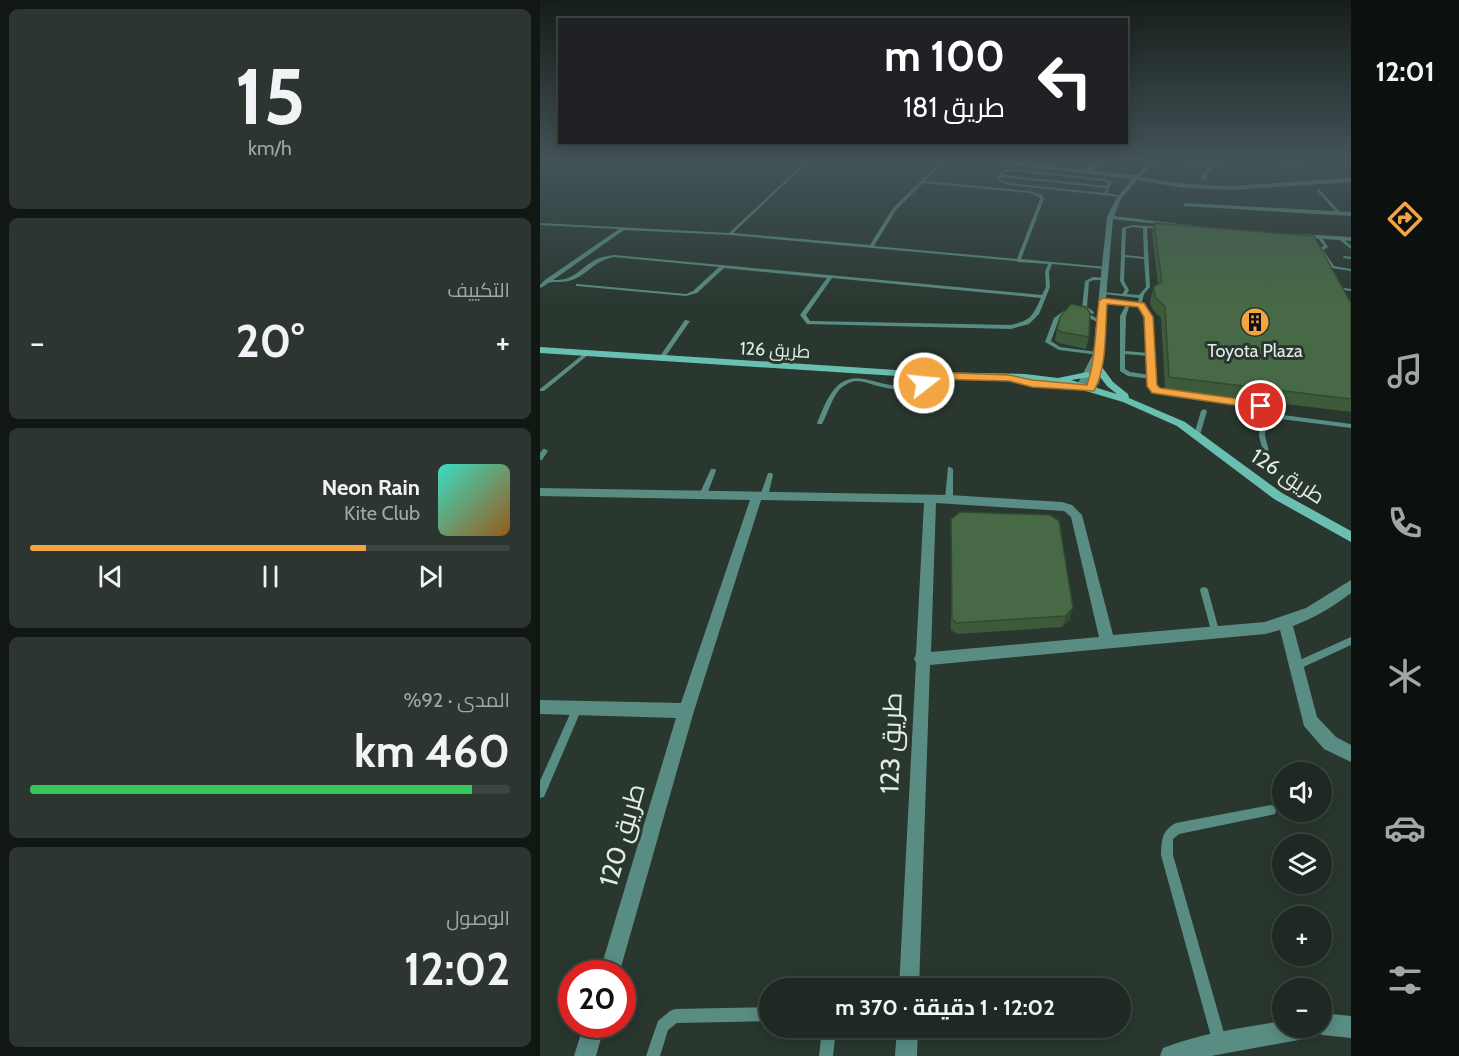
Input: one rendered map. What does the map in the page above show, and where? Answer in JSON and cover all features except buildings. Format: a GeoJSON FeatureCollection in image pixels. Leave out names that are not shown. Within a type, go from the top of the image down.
{"type":"FeatureCollection","features":[{"type":"Feature","properties":{"kind":"street"},"geometry":{"type":"LineString","coordinates":[[1113,207],[1110,218],[1097,354],[1099,369],[1115,389],[1139,405]]}},
{"type":"Feature","properties":{"kind":"street"},"geometry":{"type":"LineString","coordinates":[[1240,207],[1351,214]]}},
{"type":"Feature","properties":{"kind":"street"},"geometry":{"type":"LineString","coordinates":[[1269,209],[1273,207]]}},
{"type":"Feature","properties":{"kind":"street"},"geometry":{"type":"LineString","coordinates":[[1110,218],[1201,230]]}},
{"type":"Feature","properties":{"kind":"street"},"geometry":{"type":"LineString","coordinates":[[1303,230],[1317,244],[1341,238],[1351,239]]}},
{"type":"Feature","properties":{"kind":"street"},"geometry":{"type":"LineString","coordinates":[[1297,239],[1308,237]]}},
{"type":"Feature","properties":{"kind":"street","name":"طريق 126"},"geometry":{"type":"LineString","coordinates":[[540,350],[661,360],[1054,380],[1139,405],[1197,435],[1278,496],[1351,537]]}},
{"type":"Feature","properties":{"kind":"street"},"geometry":{"type":"LineString","coordinates":[[1082,387],[1097,354]]}},
{"type":"Feature","properties":{"kind":"street"},"geometry":{"type":"LineString","coordinates":[[1082,387],[1099,369]]}},
{"type":"Feature","properties":{"kind":"street"},"geometry":{"type":"LineString","coordinates":[[1054,380],[1087,375]]}},
{"type":"Feature","properties":{"kind":"street","name":"طريق 126"},"geometry":{"type":"LineString","coordinates":[[1009,378],[1032,384],[1082,387]]}},
{"type":"Feature","properties":{"kind":"street"},"geometry":{"type":"LineString","coordinates":[[540,492],[949,499],[1053,505],[1068,508],[1076,515],[1108,643]]}},
{"type":"Feature","properties":{"kind":"street","name":"طريق 120"},"geometry":{"type":"LineString","coordinates":[[613,960],[686,711],[760,496]]}},
{"type":"Feature","properties":{"kind":"street","name":"طريق 123"},"geometry":{"type":"LineString","coordinates":[[909,978],[921,658],[930,500]]}},
{"type":"Feature","properties":{"kind":"street"},"geometry":{"type":"LineString","coordinates":[[921,658],[1244,631],[1285,623],[1319,609],[1351,585]]}},
{"type":"Feature","properties":{"kind":"street"},"geometry":{"type":"LineString","coordinates":[[1285,623],[1307,712],[1315,729],[1330,743],[1351,754]]}},
{"type":"Feature","properties":{"kind":"street"},"geometry":{"type":"LineString","coordinates":[[540,707],[686,711]]}},
{"type":"Feature","properties":{"kind":"street"},"geometry":{"type":"LineString","coordinates":[[1332,1025],[1351,1027]]}},
{"type":"Feature","properties":{"kind":"street"},"geometry":{"type":"LineString","coordinates":[[1171,1056],[1219,1042],[1272,1033]]}},
{"type":"Feature","properties":{"kind":"street"},"geometry":{"type":"LineString","coordinates":[[585,1056],[591,1038]]}},
{"type":"Feature","properties":{"kind":"street"},"geometry":{"type":"LineString","coordinates":[[906,1056],[907,1038]]}},
{"type":"Feature","properties":{"kind":"lane"},"geometry":{"type":"LineString","coordinates":[[730,234],[759,207]]}},
{"type":"Feature","properties":{"kind":"lane"},"geometry":{"type":"LineString","coordinates":[[872,245],[896,207]]}},
{"type":"Feature","properties":{"kind":"lane"},"geometry":{"type":"LineString","coordinates":[[1018,261],[1039,207]]}},
{"type":"Feature","properties":{"kind":"lane"},"geometry":{"type":"LineString","coordinates":[[1334,207],[1339,213]]}},
{"type":"Feature","properties":{"kind":"lane"},"geometry":{"type":"LineString","coordinates":[[540,224],[730,234],[872,245],[1050,264],[1106,273]]}},
{"type":"Feature","properties":{"kind":"lane"},"geometry":{"type":"LineString","coordinates":[[1124,295],[1127,290],[1122,282],[1124,228],[1129,226],[1175,227]]}},
{"type":"Feature","properties":{"kind":"lane"},"geometry":{"type":"LineString","coordinates":[[1145,227],[1148,287],[1141,297],[1141,304],[1150,321],[1152,387],[1159,392],[1264,406],[1281,417],[1351,426]]}},
{"type":"Feature","properties":{"kind":"lane"},"geometry":{"type":"LineString","coordinates":[[540,287],[624,228]]}},
{"type":"Feature","properties":{"kind":"lane"},"geometry":{"type":"LineString","coordinates":[[1341,238],[1351,249]]}},
{"type":"Feature","properties":{"kind":"lane"},"geometry":{"type":"LineString","coordinates":[[1297,239],[1317,244],[1333,267],[1351,270]]}},
{"type":"Feature","properties":{"kind":"lane"},"geometry":{"type":"LineString","coordinates":[[1339,249],[1351,249]]}},
{"type":"Feature","properties":{"kind":"lane"},"geometry":{"type":"LineString","coordinates":[[587,254],[1044,297]]}},
{"type":"Feature","properties":{"kind":"lane"},"geometry":{"type":"LineString","coordinates":[[547,281],[568,282],[601,258],[608,256]]}},
{"type":"Feature","properties":{"kind":"lane"},"geometry":{"type":"LineString","coordinates":[[1124,256],[1146,258]]}},
{"type":"Feature","properties":{"kind":"lane"},"geometry":{"type":"LineString","coordinates":[[831,276],[803,315],[809,323],[1011,327],[1032,319],[1048,287],[1047,272],[1050,264]]}},
{"type":"Feature","properties":{"kind":"lane"},"geometry":{"type":"LineString","coordinates":[[578,285],[686,295],[695,292],[723,266]]}},
{"type":"Feature","properties":{"kind":"lane"},"geometry":{"type":"LineString","coordinates":[[1101,319],[1089,312],[1084,305],[1088,280],[1106,273]]}},
{"type":"Feature","properties":{"kind":"lane"},"geometry":{"type":"LineString","coordinates":[[1339,288],[1351,290]]}},
{"type":"Feature","properties":{"kind":"lane"},"geometry":{"type":"LineString","coordinates":[[1104,297],[1124,295],[1141,297]]}},
{"type":"Feature","properties":{"kind":"lane"},"geometry":{"type":"LineString","coordinates":[[1104,297],[1125,303],[1141,304]]}},
{"type":"Feature","properties":{"kind":"lane"},"geometry":{"type":"LineString","coordinates":[[1125,303],[1127,307],[1122,316],[1124,372],[1152,378]]}},
{"type":"Feature","properties":{"kind":"lane"},"geometry":{"type":"LineString","coordinates":[[1097,354],[1059,348],[1050,345],[1047,339],[1057,318],[1069,310],[1078,310],[1101,319]]}},
{"type":"Feature","properties":{"kind":"lane"},"geometry":{"type":"LineString","coordinates":[[661,360],[687,321]]}},
{"type":"Feature","properties":{"kind":"lane"},"geometry":{"type":"LineString","coordinates":[[1123,352],[1152,355]]}},
{"type":"Feature","properties":{"kind":"lane"},"geometry":{"type":"LineString","coordinates":[[542,390],[586,354]]}},
{"type":"Feature","properties":{"kind":"lane"},"geometry":{"type":"LineString","coordinates":[[820,423],[834,392],[847,382],[861,380],[879,386],[914,389],[923,385],[927,375]]}},
{"type":"Feature","properties":{"kind":"lane"},"geometry":{"type":"LineString","coordinates":[[1264,406],[1262,436],[1270,467]]}},
{"type":"Feature","properties":{"kind":"lane"},"geometry":{"type":"LineString","coordinates":[[1197,435],[1204,411]]}},
{"type":"Feature","properties":{"kind":"lane"},"geometry":{"type":"LineString","coordinates":[[540,458],[545,451]]}},
{"type":"Feature","properties":{"kind":"lane"},"geometry":{"type":"LineString","coordinates":[[949,499],[950,468]]}},
{"type":"Feature","properties":{"kind":"lane"},"geometry":{"type":"LineString","coordinates":[[703,495],[713,471]]}},
{"type":"Feature","properties":{"kind":"lane"},"geometry":{"type":"LineString","coordinates":[[760,496],[770,475]]}},
{"type":"Feature","properties":{"kind":"lane"},"geometry":{"type":"LineString","coordinates":[[1204,590],[1216,634]]}},
{"type":"Feature","properties":{"kind":"lane"},"geometry":{"type":"LineString","coordinates":[[1296,666],[1351,641]]}},
{"type":"Feature","properties":{"kind":"lane"},"geometry":{"type":"LineString","coordinates":[[540,793],[577,708]]}},
{"type":"Feature","properties":{"kind":"lane"},"geometry":{"type":"LineString","coordinates":[[1219,1042],[1167,855],[1168,837],[1176,829],[1271,810]]}},
{"type":"Feature","properties":{"kind":"lane"},"geometry":{"type":"LineString","coordinates":[[653,1056],[663,1026],[675,1016],[759,1014]]}},
{"type":"Feature","properties":{"kind":"lane"},"geometry":{"type":"LineString","coordinates":[[826,1056],[828,1038]]}},
{"type":"Feature","properties":{"kind":"place","name":"Toyota Plaza"},"geometry":{"type":"Point","coordinates":[1255,322]}},
{"type":"Feature","properties":{"kind":"route"},"geometry":{"type":"LineString","coordinates":[[924,383],[927,375],[1009,378],[1032,384],[1091,389],[1099,366],[1097,354],[1103,301],[1141,304],[1149,317],[1152,387],[1156,391],[1261,406]]}}]}
